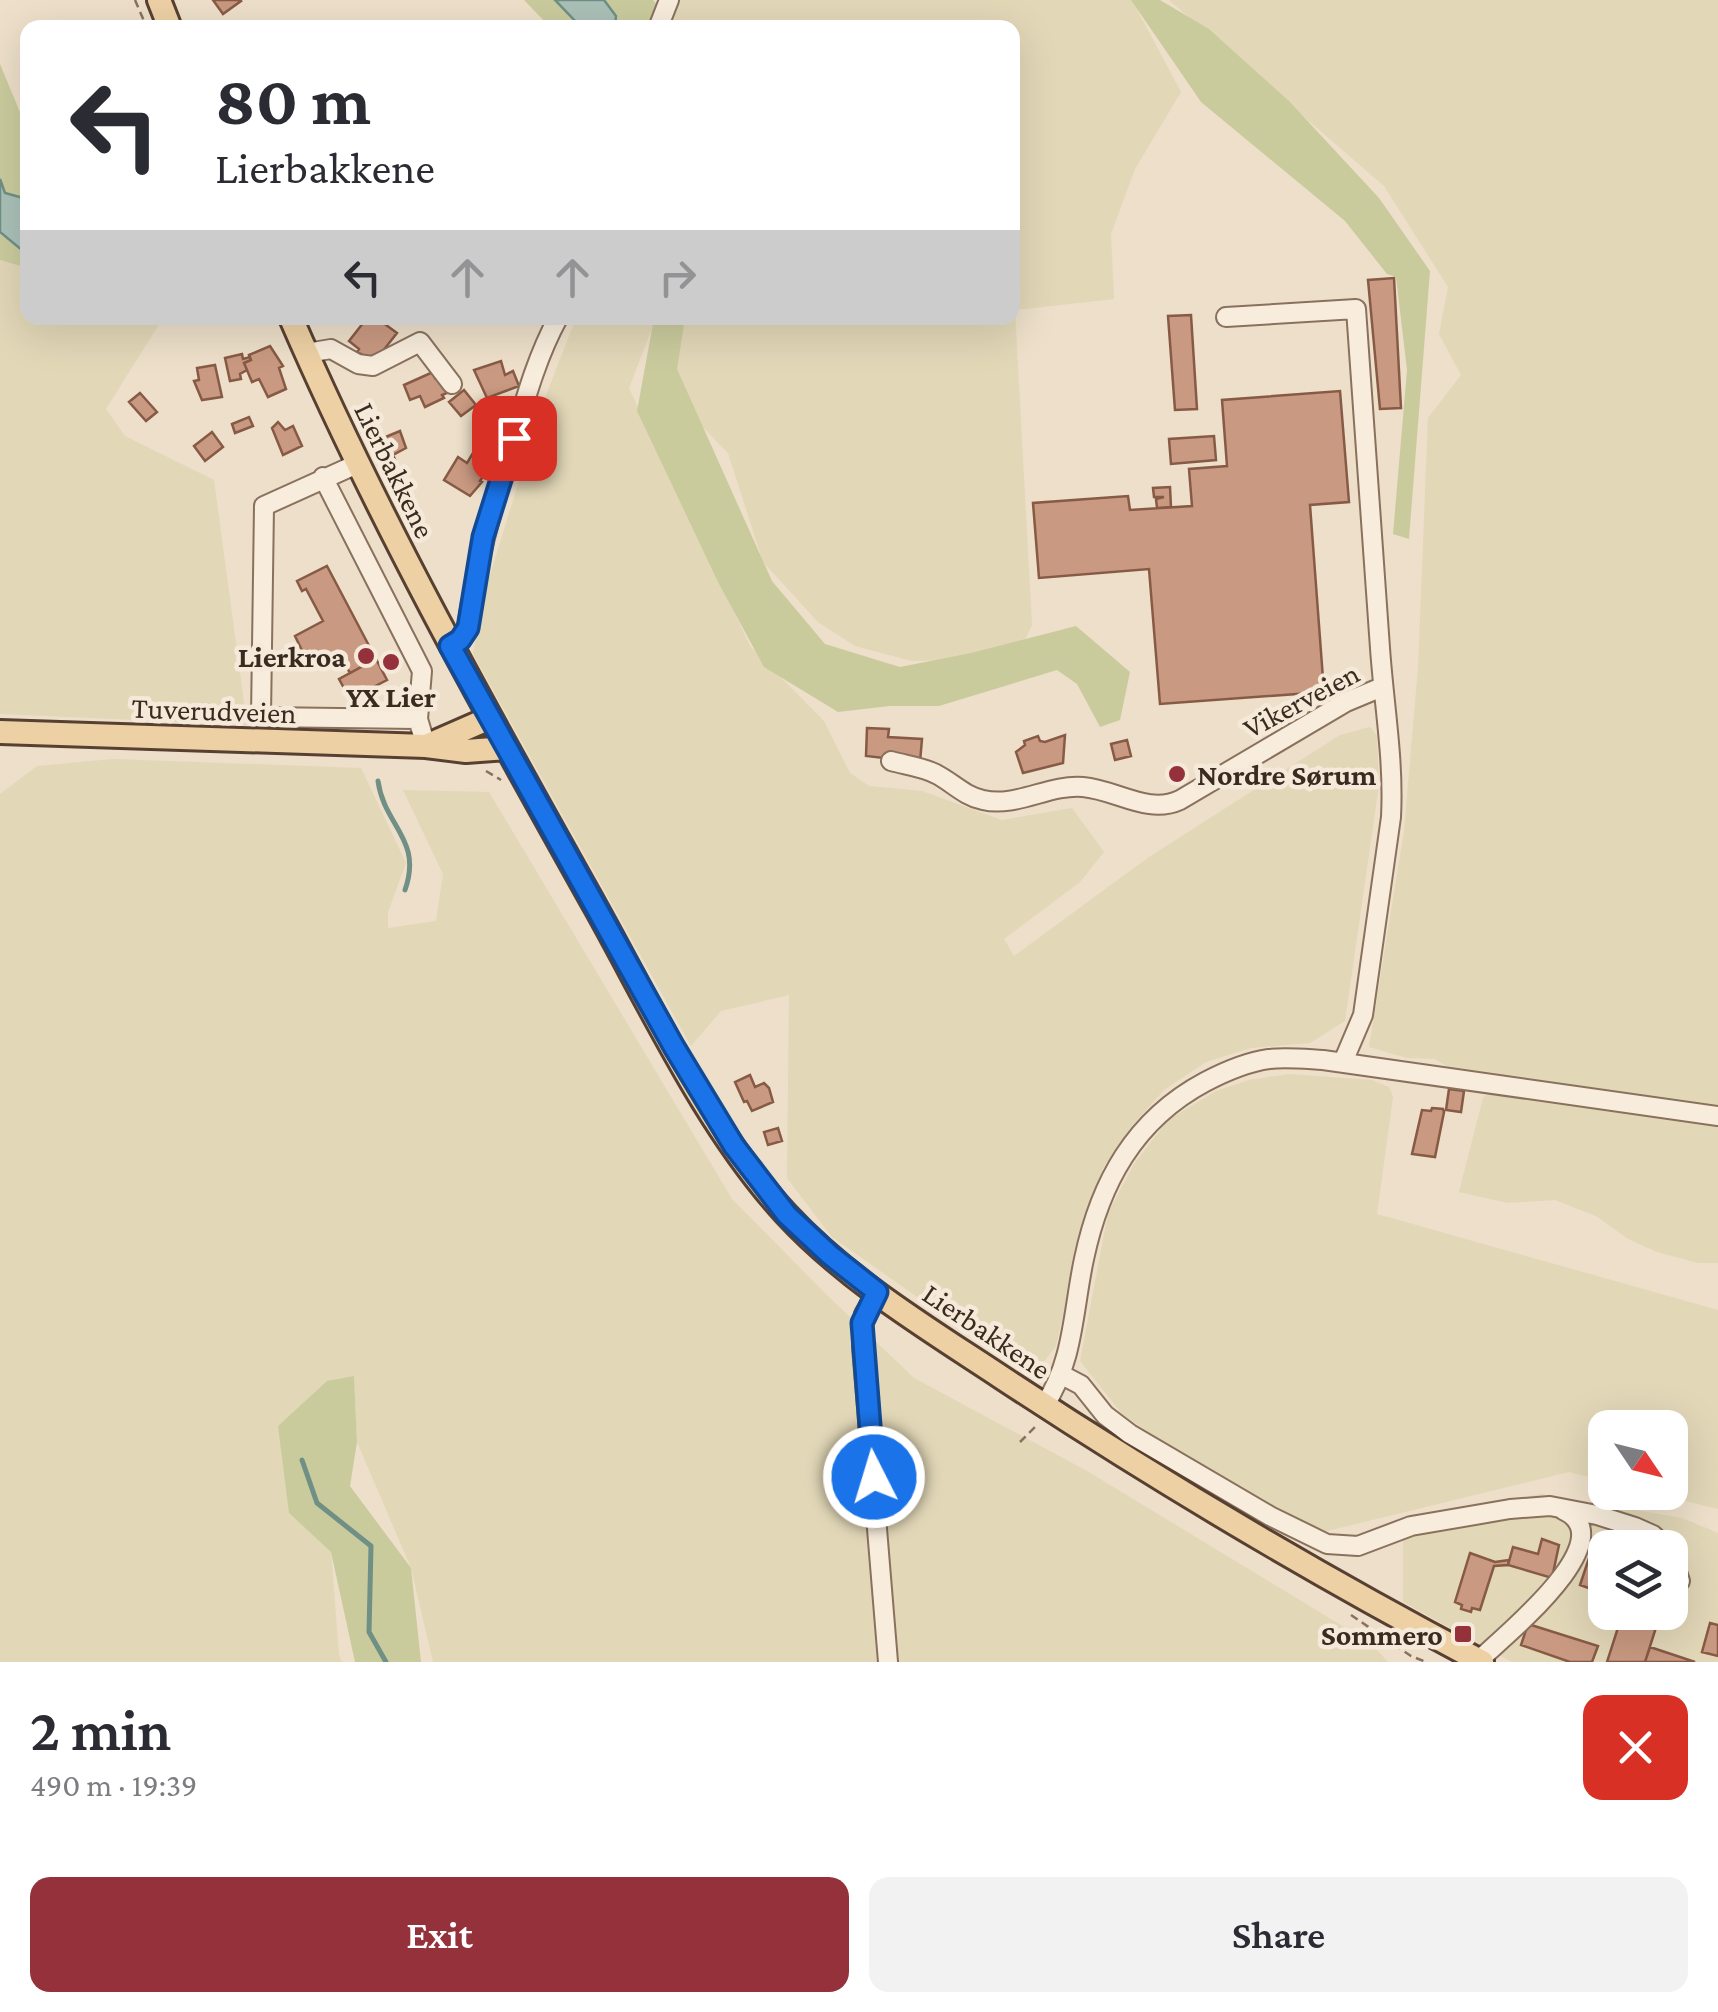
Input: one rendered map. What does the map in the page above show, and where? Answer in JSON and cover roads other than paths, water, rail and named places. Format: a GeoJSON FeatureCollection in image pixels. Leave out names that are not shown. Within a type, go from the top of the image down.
{"type":"FeatureCollection","features":[{"type":"Feature","properties":{"kind":"main road","name":"Lierbakkene"},"geometry":{"type":"LineString","coordinates":[[295,325],[357,464],[450,646],[674,1047],[768,1193],[808,1236],[877,1292],[1044,1406],[1233,1523],[1481,1661]]}},
{"type":"Feature","properties":{"kind":"main road","name":"Tuverudveien"},"geometry":{"type":"LineString","coordinates":[[426,746],[490,718]]}},
{"type":"Feature","properties":{"kind":"main road","name":"Tuverudveien"},"geometry":{"type":"LineString","coordinates":[[0,732],[426,746],[466,752],[507,748]]}},
{"type":"Feature","properties":{"kind":"street"},"geometry":{"type":"LineString","coordinates":[[1226,318],[1356,310],[1382,687]]}},
{"type":"Feature","properties":{"kind":"street","name":"Lierbakkene"},"geometry":{"type":"LineString","coordinates":[[450,646],[468,628],[483,537],[494,498],[533,378],[555,325]]}},
{"type":"Feature","properties":{"kind":"street"},"geometry":{"type":"LineString","coordinates":[[306,352],[330,349],[358,364],[373,366],[420,342],[452,384]]}},
{"type":"Feature","properties":{"kind":"street"},"geometry":{"type":"LineString","coordinates":[[357,464],[264,506],[262,717],[418,720]]}},
{"type":"Feature","properties":{"kind":"street"},"geometry":{"type":"LineString","coordinates":[[323,477],[422,671],[418,720],[426,746]]}},
{"type":"Feature","properties":{"kind":"street","name":"Vikerveien"},"geometry":{"type":"LineString","coordinates":[[891,761],[938,774],[967,795],[986,801],[1082,787],[1160,807],[1180,800],[1346,702],[1382,687],[1392,756],[1391,817],[1364,1015],[1343,1062]]}},
{"type":"Feature","properties":{"kind":"street"},"geometry":{"type":"LineString","coordinates":[[1044,1406],[1062,1376],[1094,1219],[1122,1156],[1145,1126],[1189,1091],[1254,1062],[1279,1058],[1343,1062],[1718,1116]]}},
{"type":"Feature","properties":{"kind":"street"},"geometry":{"type":"LineString","coordinates":[[877,1292],[864,1314],[862,1348],[888,1662]]}},
{"type":"Feature","properties":{"kind":"street"},"geometry":{"type":"LineString","coordinates":[[1062,1376],[1082,1385],[1113,1422],[1318,1542],[1345,1547],[1364,1545],[1427,1523],[1524,1508],[1561,1509],[1642,1530]]}},
{"type":"Feature","properties":{"kind":"street","name":"Lierbakkene"},"geometry":{"type":"LineString","coordinates":[[1481,1661],[1566,1575],[1582,1532],[1578,1519],[1561,1509]]}},
{"type":"Feature","properties":{"kind":"waterway"},"geometry":{"type":"LineString","coordinates":[[378,781],[387,810],[406,845],[409,873],[405,890]]}},
{"type":"Feature","properties":{"kind":"waterway"},"geometry":{"type":"LineString","coordinates":[[302,1460],[317,1503],[371,1546],[369,1632],[386,1662]]}},
{"type":"Feature","properties":{"kind":"place","name":"Lierkroa"},"geometry":{"type":"Point","coordinates":[366,656]}},
{"type":"Feature","properties":{"kind":"place","name":"YX Lier"},"geometry":{"type":"Point","coordinates":[391,662]}},
{"type":"Feature","properties":{"kind":"place","name":"Nordre Sørum"},"geometry":{"type":"Point","coordinates":[1177,774]}},
{"type":"Feature","properties":{"kind":"place","name":"Sommero"},"geometry":{"type":"Point","coordinates":[1463,1634]}}]}
